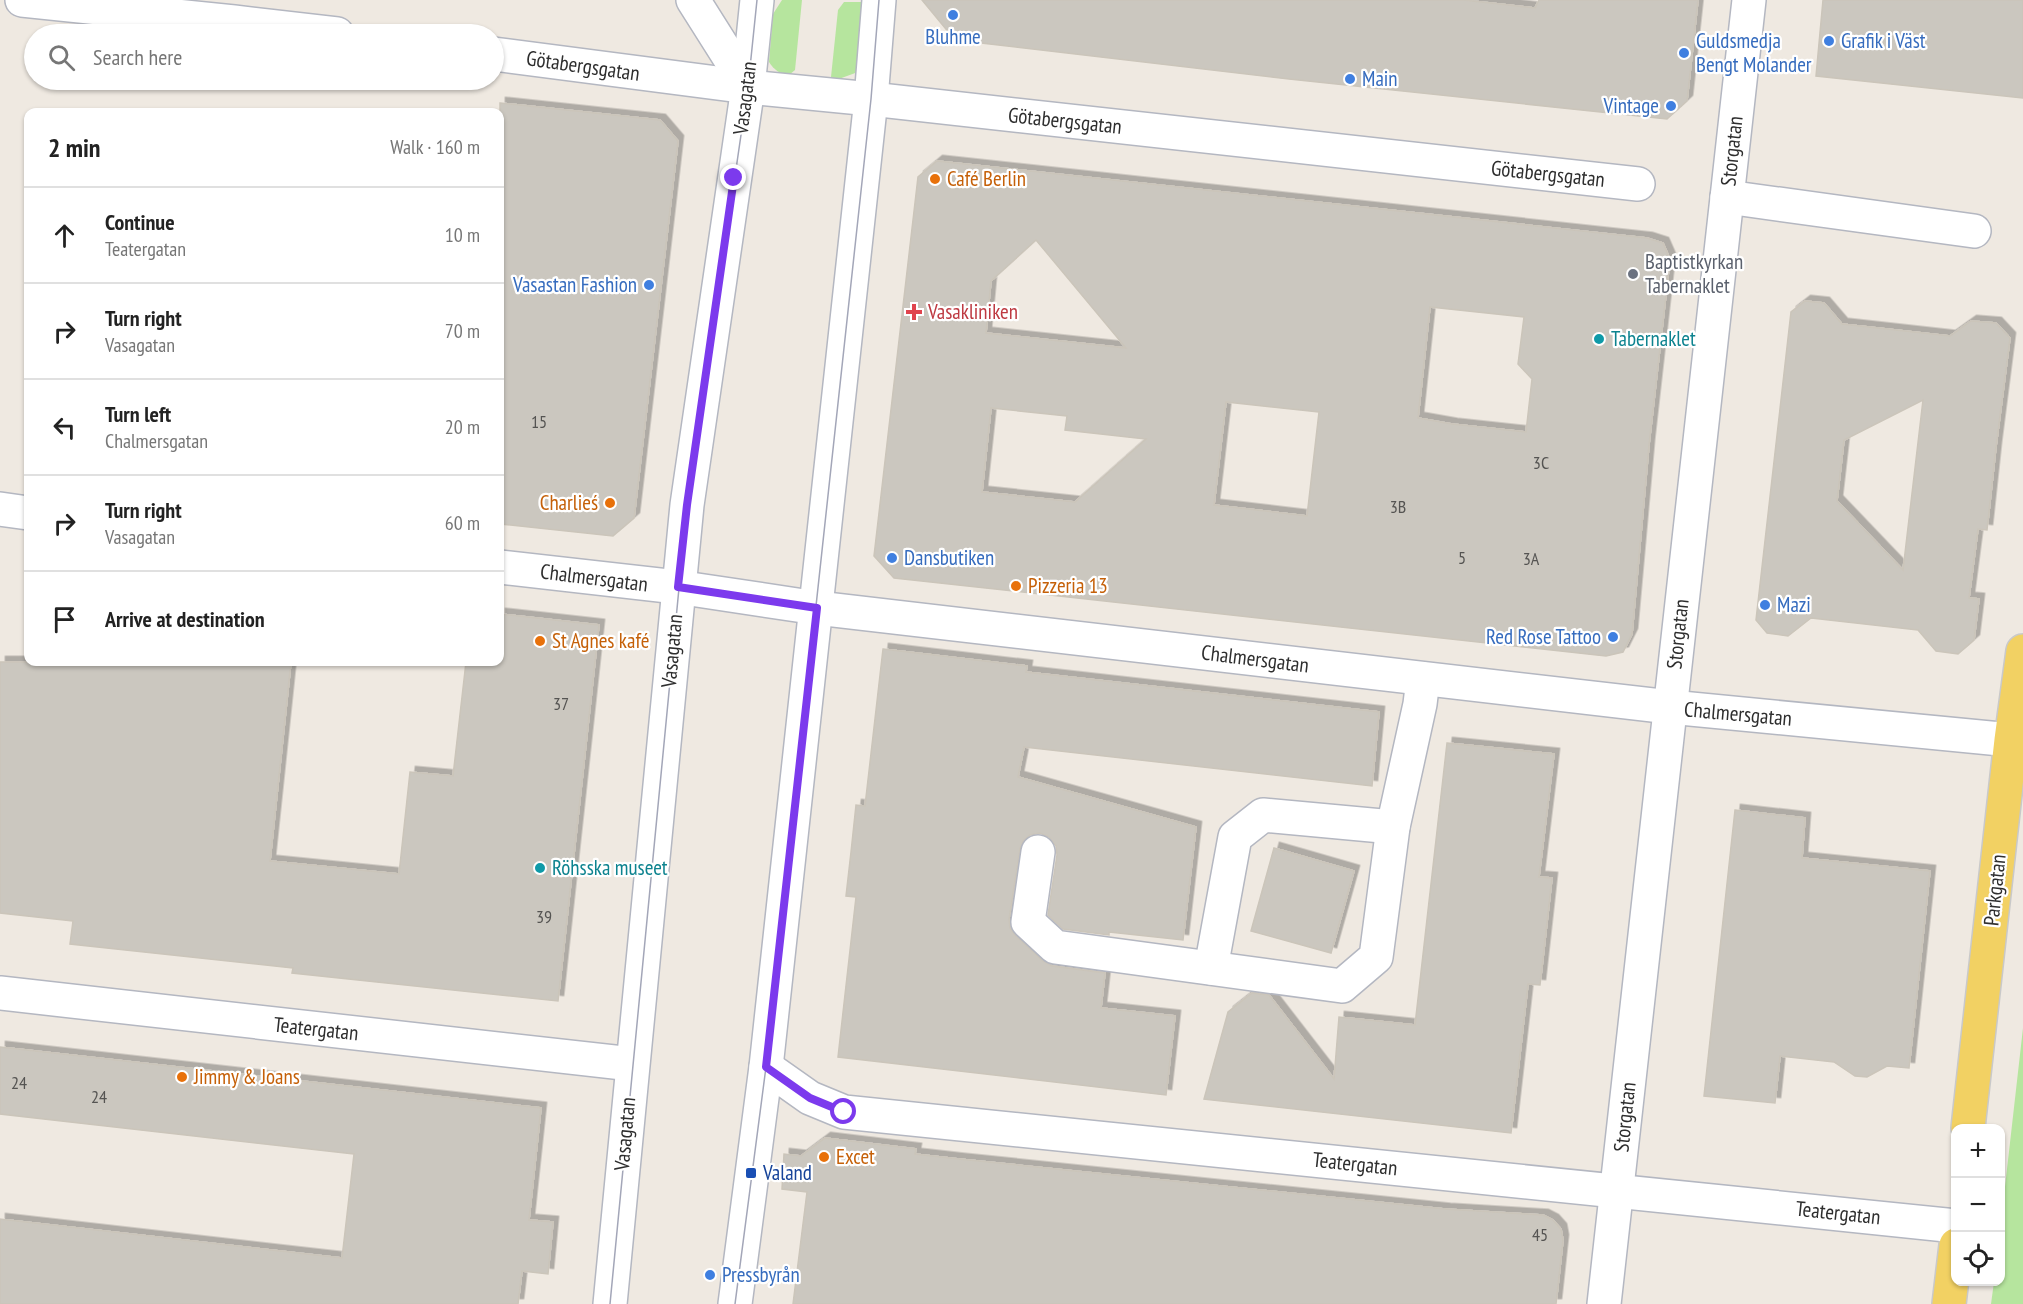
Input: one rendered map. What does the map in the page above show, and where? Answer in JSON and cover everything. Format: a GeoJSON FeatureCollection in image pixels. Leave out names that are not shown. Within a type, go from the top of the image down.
{"type":"FeatureCollection","features":[{"type":"Feature","properties":{"kind":"main road","name":"Parkgatan"},"geometry":{"type":"LineString","coordinates":[[1968,1124],[2023,651]]}},
{"type":"Feature","properties":{"kind":"main road"},"geometry":{"type":"LineString","coordinates":[[1949,1304],[1951,1286]]}},
{"type":"Feature","properties":{"kind":"street"},"geometry":{"type":"LineString","coordinates":[[22,0],[244,24]]}},
{"type":"Feature","properties":{"kind":"street"},"geometry":{"type":"LineString","coordinates":[[693,0],[748,87]]}},
{"type":"Feature","properties":{"kind":"street","name":"Vasagatan"},"geometry":{"type":"LineString","coordinates":[[610,1304],[687,505],[748,87],[757,0]]}},
{"type":"Feature","properties":{"kind":"street"},"geometry":{"type":"LineString","coordinates":[[735,1304],[766,1067],[817,608],[871,99],[879,0]]}},
{"type":"Feature","properties":{"kind":"street","name":"Storgatan"},"geometry":{"type":"LineString","coordinates":[[1604,1304],[1749,0]]}},
{"type":"Feature","properties":{"kind":"street","name":"Götabergsgatan"},"geometry":{"type":"LineString","coordinates":[[504,55],[748,87],[1638,184]]}},
{"type":"Feature","properties":{"kind":"street"},"geometry":{"type":"LineString","coordinates":[[1727,197],[1974,231]]}},
{"type":"Feature","properties":{"kind":"street"},"geometry":{"type":"LineString","coordinates":[[0,509],[24,512]]}},
{"type":"Feature","properties":{"kind":"street","name":"Chalmersgatan"},"geometry":{"type":"LineString","coordinates":[[504,567],[678,587],[817,608],[1424,679],[1670,707],[2011,740]]}},
{"type":"Feature","properties":{"kind":"street"},"geometry":{"type":"LineString","coordinates":[[1038,852],[1028,922],[1055,947],[1342,986],[1376,957],[1393,827],[1424,679]]}},
{"type":"Feature","properties":{"kind":"street"},"geometry":{"type":"LineString","coordinates":[[1211,968],[1235,837],[1263,815],[1393,827]]}},
{"type":"Feature","properties":{"kind":"street","name":"Teatergatan"},"geometry":{"type":"LineString","coordinates":[[0,993],[632,1064]]}},
{"type":"Feature","properties":{"kind":"street","name":"Teatergatan"},"geometry":{"type":"LineString","coordinates":[[766,1067],[810,1098],[844,1112],[1951,1225]]}},
{"type":"Feature","properties":{"kind":"green space"},"geometry":{"type":"Polygon","coordinates":[[[782,0],[802,0],[795,70],[789,75],[778,71],[769,62],[773,14],[782,0]]]}},
{"type":"Feature","properties":{"kind":"green space"},"geometry":{"type":"Polygon","coordinates":[[[844,2],[865,2],[858,72],[836,80],[831,77],[838,10],[844,2]]]}},
{"type":"Feature","properties":{"kind":"green space"},"geometry":{"type":"Polygon","coordinates":[[[2023,1028],[2023,1304],[1991,1304],[1993,1286],[2005,1286],[2005,1187],[2023,1028]]]}},
{"type":"Feature","properties":{"kind":"building"},"geometry":{"type":"Polygon","coordinates":[[[922,0],[1464,0],[1535,8],[1539,0],[1698,0],[1687,101],[1667,119],[1289,79],[955,40],[922,0]]]}},
{"type":"Feature","properties":{"kind":"building"},"geometry":{"type":"Polygon","coordinates":[[[1823,0],[2023,0],[2023,98],[1816,76],[1823,0]]]}},
{"type":"Feature","properties":{"kind":"building"},"geometry":{"type":"Polygon","coordinates":[[[500,103],[660,120],[678,141],[634,518],[613,536],[504,524],[504,108],[500,108],[500,103]]]}},
{"type":"Feature","properties":{"kind":"building"},"geometry":{"type":"Polygon","coordinates":[[[937,161],[1647,238],[1663,243],[1670,259],[1649,445],[1632,634],[1623,652],[1606,656],[894,578],[874,556],[918,177],[937,161]],[[1036,240],[991,281],[986,333],[1126,348],[1036,240]],[[1430,307],[1418,418],[1526,432],[1532,379],[1518,364],[1524,317],[1430,307]],[[1226,402],[1214,505],[1307,516],[1319,412],[1226,402]],[[991,408],[982,492],[1075,502],[1146,439],[1065,430],[1067,416],[991,408]]]}},
{"type":"Feature","properties":{"kind":"building"},"geometry":{"type":"Polygon","coordinates":[[[1805,301],[1824,303],[1842,324],[1950,336],[1971,321],[1996,323],[2010,338],[1987,530],[1978,529],[1969,598],[1979,599],[1974,640],[1958,654],[1936,651],[1918,630],[1811,618],[1788,636],[1767,633],[1756,620],[1791,312],[1805,301]],[[1923,400],[1844,440],[1837,501],[1903,570],[1923,400]]]}},
{"type":"Feature","properties":{"kind":"building"},"geometry":{"type":"Polygon","coordinates":[[[504,614],[599,625],[558,1001],[292,973],[293,968],[70,944],[73,921],[0,913],[0,662],[24,662],[24,666],[291,666],[270,861],[399,874],[410,772],[453,776],[466,666],[504,666],[504,614]]]}},
{"type":"Feature","properties":{"kind":"building"},"geometry":{"type":"Polygon","coordinates":[[[883,649],[1027,666],[1026,672],[1379,712],[1372,786],[1024,747],[1018,777],[1196,827],[1183,940],[1063,929],[1048,915],[1057,855],[1056,846],[1049,837],[1040,833],[1030,835],[1023,841],[1020,849],[1009,919],[1010,928],[1015,935],[1043,961],[1052,966],[1105,973],[1101,1008],[1175,1016],[1166,1095],[838,1057],[856,897],[846,896],[856,805],[865,806],[883,649]]]}},
{"type":"Feature","properties":{"kind":"building"},"geometry":{"type":"Polygon","coordinates":[[[1447,743],[1554,754],[1539,877],[1552,878],[1540,985],[1528,984],[1511,1133],[1204,1099],[1228,1012],[1252,993],[1269,995],[1334,1079],[1339,1017],[1415,1025],[1447,743]]]}},
{"type":"Feature","properties":{"kind":"building"},"geometry":{"type":"Polygon","coordinates":[[[1735,810],[1805,818],[1802,858],[1930,871],[1909,1068],[1887,1066],[1867,1077],[1855,1076],[1834,1062],[1780,1056],[1775,1103],[1704,1096],[1735,810]]]}},
{"type":"Feature","properties":{"kind":"building"},"geometry":{"type":"Polygon","coordinates":[[[1274,848],[1354,871],[1331,953],[1251,931],[1274,848]]]}},
{"type":"Feature","properties":{"kind":"building"},"geometry":{"type":"Polygon","coordinates":[[[0,1047],[541,1108],[529,1220],[553,1222],[548,1274],[522,1271],[518,1304],[0,1304],[0,1219],[342,1258],[354,1154],[0,1114],[0,1047]]]}},
{"type":"Feature","properties":{"kind":"building"},"geometry":{"type":"Polygon","coordinates":[[[825,1138],[916,1149],[915,1154],[959,1159],[1445,1209],[1543,1215],[1553,1220],[1561,1229],[1563,1240],[1556,1304],[793,1304],[807,1192],[782,1189],[784,1154],[801,1156],[825,1138]]]}},
{"type":"Feature","properties":{"kind":"tram line"},"geometry":{"type":"LineString","coordinates":[[610,1304],[687,505],[748,87],[757,0]]}},
{"type":"Feature","properties":{"kind":"tram line"},"geometry":{"type":"LineString","coordinates":[[735,1304],[766,1067],[871,99],[879,0]]}},
{"type":"Feature","properties":{"kind":"place","name":"Bluhme"},"geometry":{"type":"Point","coordinates":[953,15]}},
{"type":"Feature","properties":{"kind":"place","name":"Grafik i Väst"},"geometry":{"type":"Point","coordinates":[1829,41]}},
{"type":"Feature","properties":{"kind":"place","name":"Guldsmedja Bengt Molander"},"geometry":{"type":"Point","coordinates":[1684,53]}},
{"type":"Feature","properties":{"kind":"place","name":"Main"},"geometry":{"type":"Point","coordinates":[1350,79]}},
{"type":"Feature","properties":{"kind":"place","name":"Vintage"},"geometry":{"type":"Point","coordinates":[1671,106]}},
{"type":"Feature","properties":{"kind":"place","name":"Café Berlin"},"geometry":{"type":"Point","coordinates":[935,179]}},
{"type":"Feature","properties":{"kind":"place","name":"Baptistkyrkan Tabernaklet"},"geometry":{"type":"Point","coordinates":[1633,274]}},
{"type":"Feature","properties":{"kind":"place","name":"Vasastan Fashion"},"geometry":{"type":"Point","coordinates":[649,285]}},
{"type":"Feature","properties":{"kind":"place","name":"Vasakliniken"},"geometry":{"type":"Point","coordinates":[914,312]}},
{"type":"Feature","properties":{"kind":"place","name":"Tabernaklet"},"geometry":{"type":"Point","coordinates":[1599,339]}},
{"type":"Feature","properties":{"kind":"place","name":"Charlieś"},"geometry":{"type":"Point","coordinates":[610,503]}},
{"type":"Feature","properties":{"kind":"place","name":"Dansbutiken"},"geometry":{"type":"Point","coordinates":[892,558]}},
{"type":"Feature","properties":{"kind":"place","name":"Pizzeria 13"},"geometry":{"type":"Point","coordinates":[1016,586]}},
{"type":"Feature","properties":{"kind":"place","name":"Mazi"},"geometry":{"type":"Point","coordinates":[1765,605]}},
{"type":"Feature","properties":{"kind":"place","name":"Red Rose Tattoo"},"geometry":{"type":"Point","coordinates":[1613,637]}},
{"type":"Feature","properties":{"kind":"place","name":"St Agnes kafé"},"geometry":{"type":"Point","coordinates":[540,641]}},
{"type":"Feature","properties":{"kind":"place","name":"Röhsska museet"},"geometry":{"type":"Point","coordinates":[540,868]}},
{"type":"Feature","properties":{"kind":"place","name":"Jimmy & Joans"},"geometry":{"type":"Point","coordinates":[182,1077]}},
{"type":"Feature","properties":{"kind":"place","name":"Excet"},"geometry":{"type":"Point","coordinates":[824,1157]}},
{"type":"Feature","properties":{"kind":"place","name":"Valand"},"geometry":{"type":"Point","coordinates":[751,1173]}},
{"type":"Feature","properties":{"kind":"place","name":"Pressbyrån"},"geometry":{"type":"Point","coordinates":[710,1275]}},
{"type":"Feature","properties":{"kind":"route"},"geometry":{"type":"LineString","coordinates":[[734,178],[687,505],[678,587],[817,608],[766,1067],[810,1098],[844,1112]]}}]}
